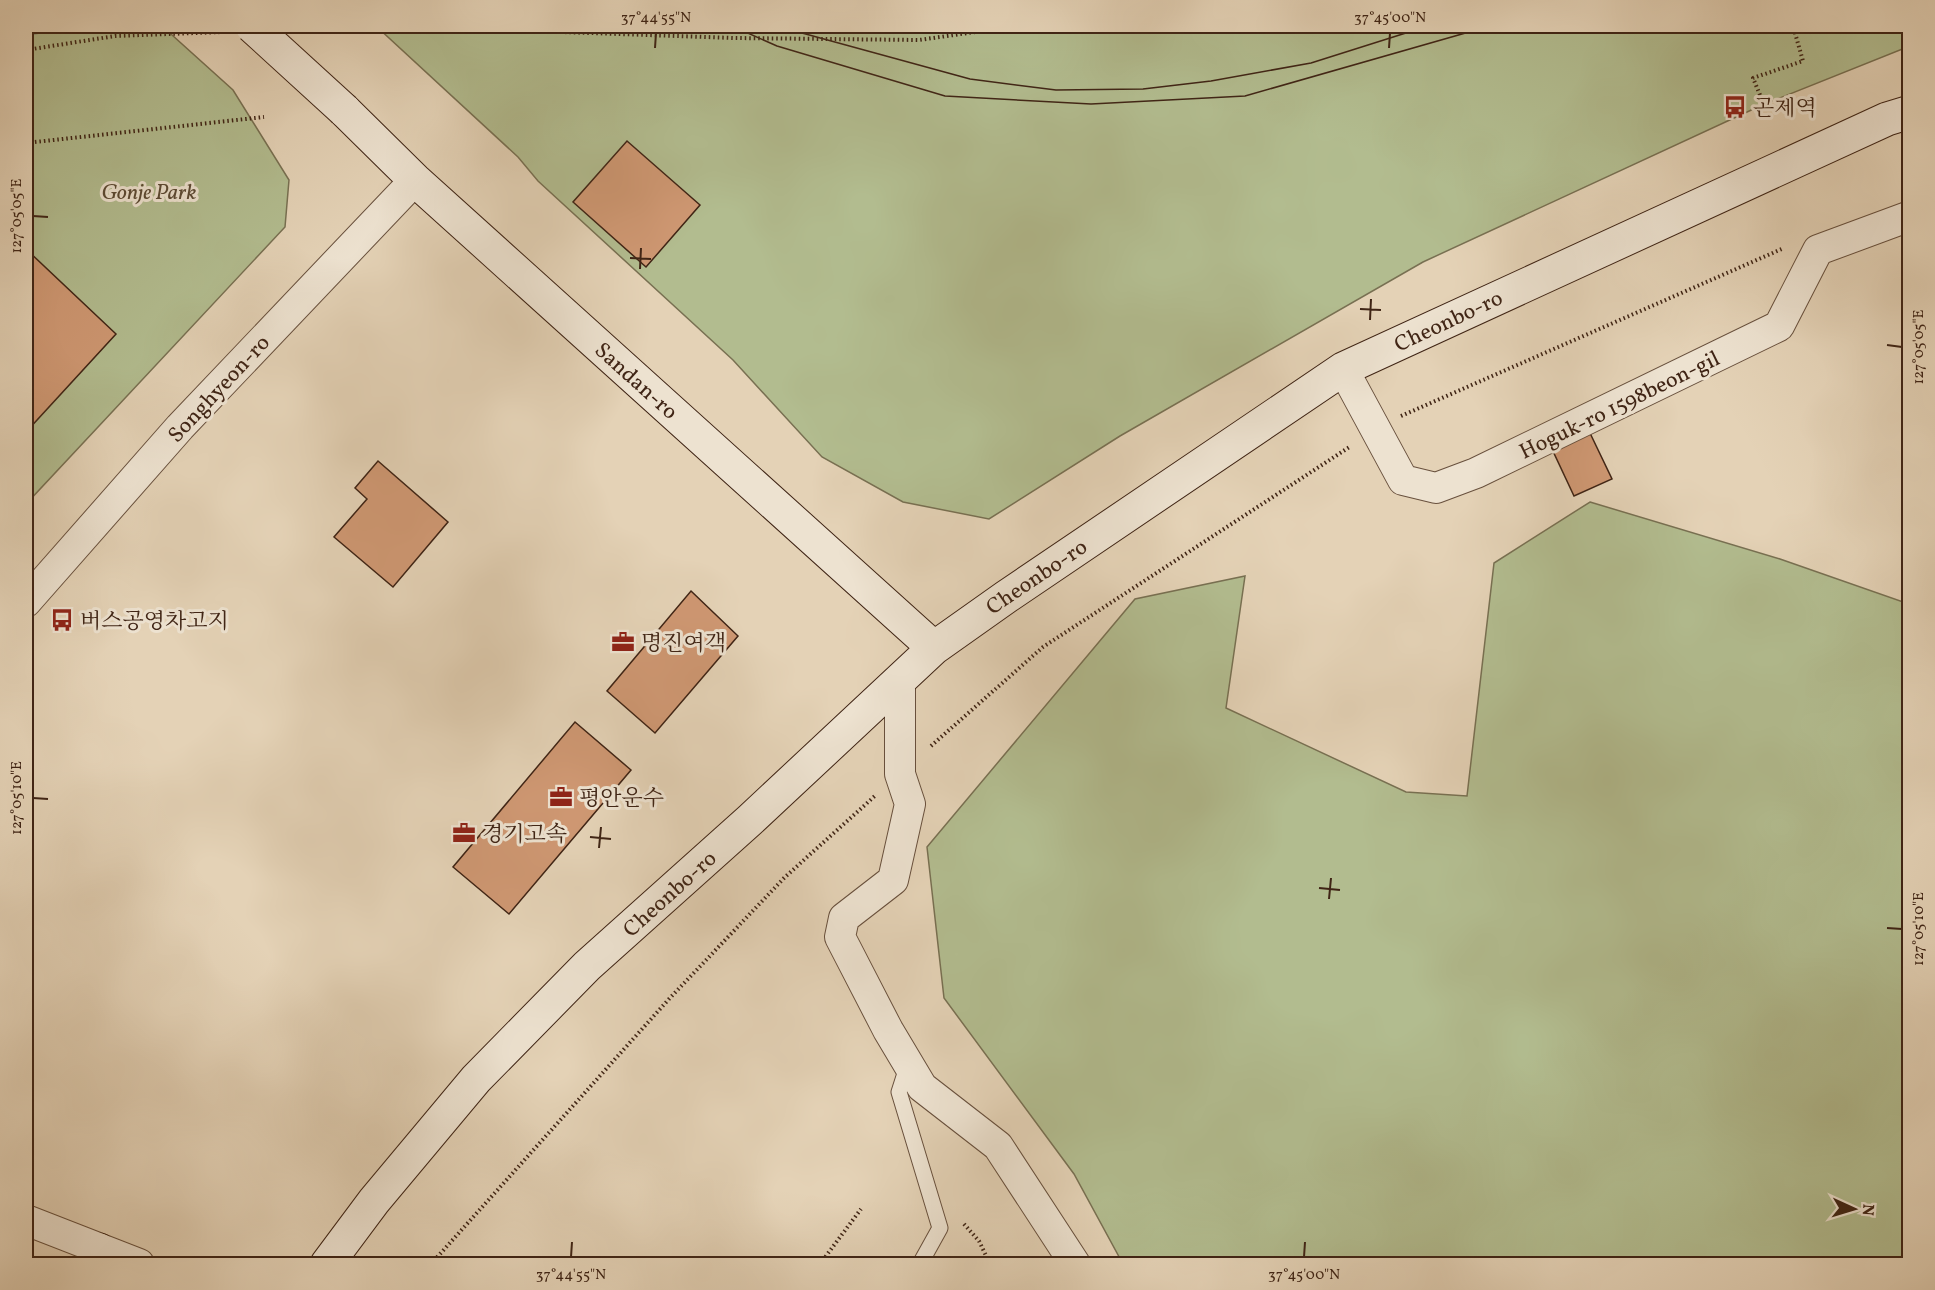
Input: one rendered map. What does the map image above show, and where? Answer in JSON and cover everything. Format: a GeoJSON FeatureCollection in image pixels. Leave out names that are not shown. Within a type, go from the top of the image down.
{"type":"FeatureCollection","features":[{"type":"Feature","properties":{"kind":"main road","name":"Sandan-ro"},"geometry":{"type":"LineString","coordinates":[[237,29],[344,110],[415,180],[934,648]]}},
{"type":"Feature","properties":{"kind":"main road","name":"Cheonbo-ro"},"geometry":{"type":"LineString","coordinates":[[327,1264],[374,1202],[476,1079],[587,966],[750,820],[934,648],[1342,369],[1887,119],[1910,112]]}},
{"type":"Feature","properties":{"kind":"street","name":"Songhyeon-ro"},"geometry":{"type":"LineString","coordinates":[[26,602],[180,427],[415,180]]}},
{"type":"Feature","properties":{"kind":"street","name":"Hoguk-ro 1598beon-gil"},"geometry":{"type":"LineString","coordinates":[[1342,369],[1403,480],[1436,488],[1476,473],[1779,326],[1818,250],[1910,216]]}},
{"type":"Feature","properties":{"kind":"street"},"geometry":{"type":"LineString","coordinates":[[900,680],[900,774],[910,804],[893,880],[844,918],[840,937],[888,1030],[922,1087],[998,1146],[1075,1264]]}},
{"type":"Feature","properties":{"kind":"street"},"geometry":{"type":"LineString","coordinates":[[26,1220],[95,1257],[139,1264]]}},
{"type":"Feature","properties":{"kind":"lane"},"geometry":{"type":"LineString","coordinates":[[908,1064],[899,1092],[940,1228],[920,1264]]}},
{"type":"Feature","properties":{"kind":"path"},"geometry":{"type":"LineString","coordinates":[[294,29],[389,26],[734,38],[919,39],[1017,26]]}},
{"type":"Feature","properties":{"kind":"path"},"geometry":{"type":"LineString","coordinates":[[1760,95],[1753,78],[1803,61],[1792,26]]}},
{"type":"Feature","properties":{"kind":"path"},"geometry":{"type":"LineString","coordinates":[[26,50],[115,36],[237,29]]}},
{"type":"Feature","properties":{"kind":"path"},"geometry":{"type":"LineString","coordinates":[[26,142],[264,117]]}},
{"type":"Feature","properties":{"kind":"path"},"geometry":{"type":"LineString","coordinates":[[431,1264],[669,999],[785,877],[1043,647],[1376,430],[1420,408],[1786,247]]}},
{"type":"Feature","properties":{"kind":"path"},"geometry":{"type":"LineString","coordinates":[[820,1264],[861,1209]]}},
{"type":"Feature","properties":{"kind":"green space","name":"Gonje Park"},"geometry":{"type":"Polygon","coordinates":[[[26,26],[162,26],[233,90],[289,180],[285,227],[26,504],[26,26]]]}},
{"type":"Feature","properties":{"kind":"green space"},"geometry":{"type":"Polygon","coordinates":[[[376,26],[1909,26],[1910,46],[1760,106],[1423,262],[1120,436],[989,519],[903,502],[822,457],[733,360],[538,181],[518,157],[376,26]]]}},
{"type":"Feature","properties":{"kind":"green space"},"geometry":{"type":"Polygon","coordinates":[[[1590,502],[1780,559],[1909,604],[1909,1264],[1123,1264],[1074,1174],[944,998],[927,847],[1135,599],[1245,576],[1226,708],[1406,792],[1467,796],[1494,563],[1590,502]]]}},
{"type":"Feature","properties":{"kind":"water"},"geometry":{"type":"Polygon","coordinates":[[[26,26],[95,26],[26,35],[26,26]]]}},
{"type":"Feature","properties":{"kind":"building"},"geometry":{"type":"Polygon","coordinates":[[[627,141],[700,205],[646,267],[573,202],[627,141]]]}},
{"type":"Feature","properties":{"kind":"building"},"geometry":{"type":"Polygon","coordinates":[[[26,249],[116,334],[26,432],[26,249]]]}},
{"type":"Feature","properties":{"kind":"building"},"geometry":{"type":"Polygon","coordinates":[[[1589,431],[1612,479],[1574,496],[1552,449],[1589,431]]]}},
{"type":"Feature","properties":{"kind":"building"},"geometry":{"type":"Polygon","coordinates":[[[378,461],[448,522],[393,587],[334,537],[367,499],[355,488],[378,461]]]}},
{"type":"Feature","properties":{"kind":"building"},"geometry":{"type":"Polygon","coordinates":[[[691,591],[738,636],[655,733],[607,691],[691,591]]]}},
{"type":"Feature","properties":{"kind":"building"},"geometry":{"type":"Polygon","coordinates":[[[575,722],[631,770],[509,914],[453,867],[575,722]]]}},
{"type":"Feature","properties":{"kind":"tram line"},"geometry":{"type":"LineString","coordinates":[[732,26],[777,46],[945,96],[1091,104],[1245,96],[1490,26]]}},
{"type":"Feature","properties":{"kind":"tram line"},"geometry":{"type":"LineString","coordinates":[[782,26],[970,79],[1056,90],[1143,89],[1211,81],[1311,63],[1428,26]]}},
{"type":"Feature","properties":{"kind":"place","name":"곤제역"},"geometry":{"type":"Point","coordinates":[1735,107]}},
{"type":"Feature","properties":{"kind":"place","name":"버스공영차고지"},"geometry":{"type":"Point","coordinates":[62,620]}},
{"type":"Feature","properties":{"kind":"place","name":"명진여객"},"geometry":{"type":"Point","coordinates":[623,642]}},
{"type":"Feature","properties":{"kind":"place","name":"평안운수"},"geometry":{"type":"Point","coordinates":[561,797]}},
{"type":"Feature","properties":{"kind":"place","name":"경기고속"},"geometry":{"type":"Point","coordinates":[464,833]}}]}
